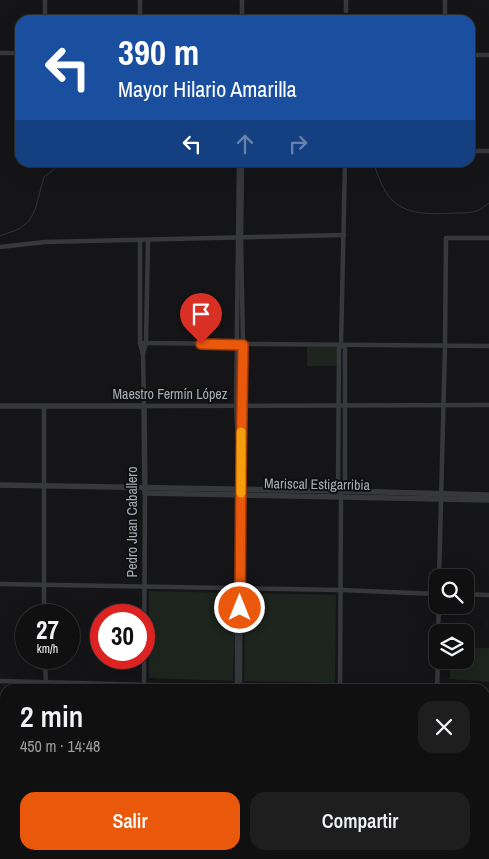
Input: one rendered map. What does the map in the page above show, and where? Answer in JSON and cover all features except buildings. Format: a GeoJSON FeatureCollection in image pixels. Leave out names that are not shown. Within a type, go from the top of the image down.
{"type":"FeatureCollection","features":[{"type":"Feature","properties":{"kind":"street"},"geometry":{"type":"LineString","coordinates":[[45,0],[45,15]]}},
{"type":"Feature","properties":{"kind":"street"},"geometry":{"type":"LineString","coordinates":[[140,0],[140,15]]}},
{"type":"Feature","properties":{"kind":"street"},"geometry":{"type":"LineString","coordinates":[[242,0],[242,15]]}},
{"type":"Feature","properties":{"kind":"street"},"geometry":{"type":"LineString","coordinates":[[346,0],[346,11]]}},
{"type":"Feature","properties":{"kind":"street"},"geometry":{"type":"LineString","coordinates":[[445,0],[445,15]]}},
{"type":"Feature","properties":{"kind":"street"},"geometry":{"type":"LineString","coordinates":[[0,53],[15,53]]}},
{"type":"Feature","properties":{"kind":"street"},"geometry":{"type":"LineString","coordinates":[[475,55],[489,55]]}},
{"type":"Feature","properties":{"kind":"street"},"geometry":{"type":"LineString","coordinates":[[475,151],[489,151]]}},
{"type":"Feature","properties":{"kind":"street"},"geometry":{"type":"LineString","coordinates":[[239,684],[241,167]]}},
{"type":"Feature","properties":{"kind":"street"},"geometry":{"type":"LineString","coordinates":[[340,684],[341,494],[338,488],[339,349],[341,345],[345,167]]}},
{"type":"Feature","properties":{"kind":"street"},"geometry":{"type":"LineString","coordinates":[[0,247],[45,242],[344,235]]}},
{"type":"Feature","properties":{"kind":"street"},"geometry":{"type":"LineString","coordinates":[[439,569],[446,238],[489,238]]}},
{"type":"Feature","properties":{"kind":"street"},"geometry":{"type":"LineString","coordinates":[[140,240],[140,343],[143,355]]}},
{"type":"Feature","properties":{"kind":"street"},"geometry":{"type":"LineString","coordinates":[[143,355],[146,343],[148,240]]}},
{"type":"Feature","properties":{"kind":"street"},"geometry":{"type":"LineString","coordinates":[[140,343],[489,346]]}},
{"type":"Feature","properties":{"kind":"street"},"geometry":{"type":"LineString","coordinates":[[341,345],[345,348],[345,488],[341,494]]}},
{"type":"Feature","properties":{"kind":"street","name":"Pedro Juan Caballero"},"geometry":{"type":"LineString","coordinates":[[143,355],[145,490],[144,684]]}},
{"type":"Feature","properties":{"kind":"street","name":"Maestro Fermín López"},"geometry":{"type":"LineString","coordinates":[[0,406],[489,405]]}},
{"type":"Feature","properties":{"kind":"street"},"geometry":{"type":"LineString","coordinates":[[44,407],[44,604]]}},
{"type":"Feature","properties":{"kind":"street"},"geometry":{"type":"LineString","coordinates":[[0,485],[489,500]]}},
{"type":"Feature","properties":{"kind":"street"},"geometry":{"type":"LineString","coordinates":[[440,497],[489,496]]}},
{"type":"Feature","properties":{"kind":"street"},"geometry":{"type":"LineString","coordinates":[[0,584],[341,590],[429,594]]}},
{"type":"Feature","properties":{"kind":"street"},"geometry":{"type":"LineString","coordinates":[[474,594],[489,595]]}},
{"type":"Feature","properties":{"kind":"street"},"geometry":{"type":"LineString","coordinates":[[45,669],[46,682]]}},
{"type":"Feature","properties":{"kind":"street"},"geometry":{"type":"LineString","coordinates":[[437,684],[438,669]]}},
{"type":"Feature","properties":{"kind":"street"},"geometry":{"type":"LineString","coordinates":[[0,681],[85,684]]}},
{"type":"Feature","properties":{"kind":"shaded area"},"geometry":{"type":"Polygon","coordinates":[[[307,347],[338,347],[338,366],[307,366],[307,347]]]}},
{"type":"Feature","properties":{"kind":"shaded area"},"geometry":{"type":"Polygon","coordinates":[[[149,591],[235,593],[233,681],[149,678],[149,669],[155,669],[155,604],[149,604],[149,591]]]}},
{"type":"Feature","properties":{"kind":"shaded area"},"geometry":{"type":"Polygon","coordinates":[[[245,593],[336,595],[335,683],[244,681],[245,593]]]}},
{"type":"Feature","properties":{"kind":"shaded area"},"geometry":{"type":"Polygon","coordinates":[[[474,648],[489,648],[489,682],[450,679],[450,669],[474,669],[474,648]]]}},
{"type":"Feature","properties":{"kind":"waterway"},"geometry":{"type":"LineString","coordinates":[[0,236],[19,229],[29,221],[35,210],[44,177],[57,167]]}},
{"type":"Feature","properties":{"kind":"waterway"},"geometry":{"type":"LineString","coordinates":[[375,167],[386,193],[399,206],[414,212],[431,214],[468,213],[479,210],[489,203]]}},
{"type":"Feature","properties":{"kind":"slow traffic"},"geometry":{"type":"LineString","coordinates":[[241,432],[241,493]]}},
{"type":"Feature","properties":{"kind":"route"},"geometry":{"type":"LineString","coordinates":[[201,344],[243,345],[240,608]]}}]}
